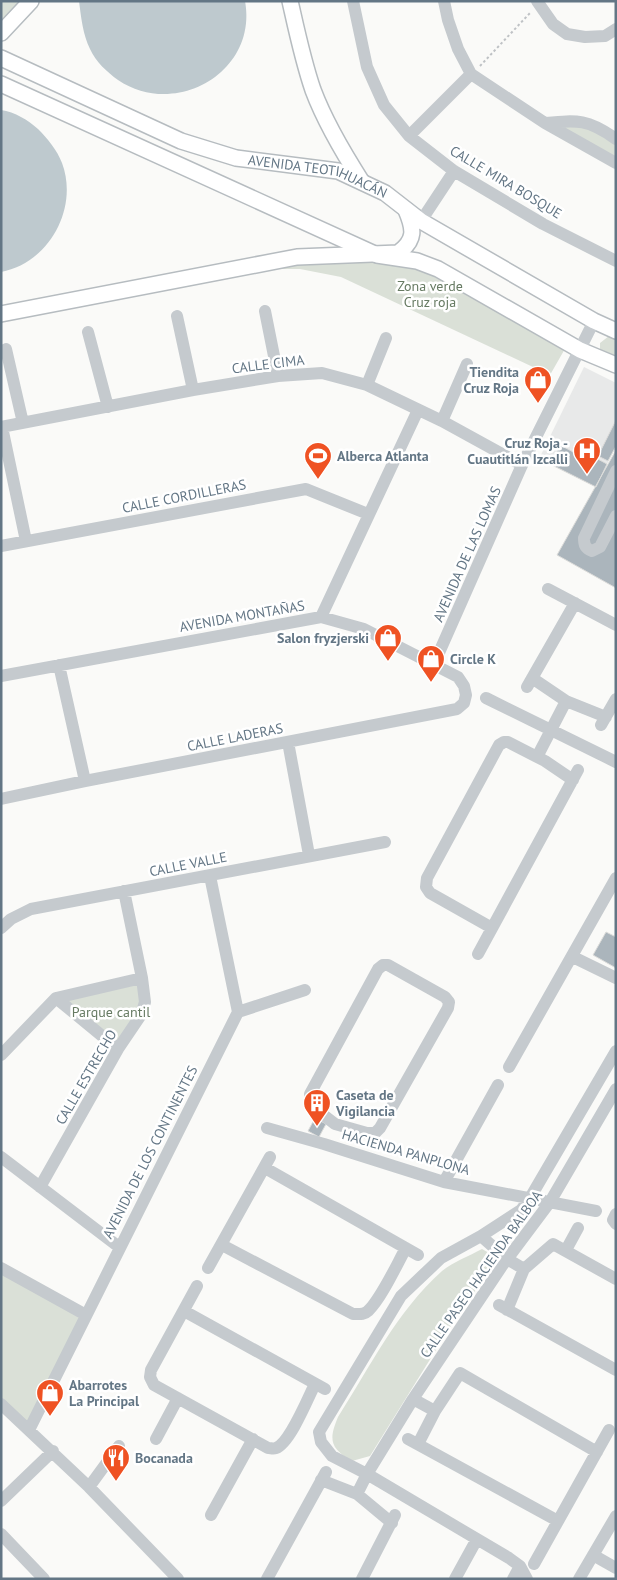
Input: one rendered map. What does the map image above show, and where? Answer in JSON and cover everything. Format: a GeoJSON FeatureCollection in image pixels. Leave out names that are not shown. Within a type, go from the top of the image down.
{"type":"FeatureCollection","features":[{"type":"Feature","properties":{"kind":"main road"},"geometry":{"type":"LineString","coordinates":[[1,33],[31,1]]}},
{"type":"Feature","properties":{"kind":"main road"},"geometry":{"type":"LineString","coordinates":[[290,1],[301,51],[314,93],[348,161],[363,183]]}},
{"type":"Feature","properties":{"kind":"main road","name":"AVENIDA TEOTIHUACÁN"},"geometry":{"type":"LineString","coordinates":[[6,61],[181,141],[236,158],[338,171],[385,193],[421,221],[594,321],[616,331]]}},
{"type":"Feature","properties":{"kind":"main road"},"geometry":{"type":"LineString","coordinates":[[1,84],[377,255],[417,261],[438,269],[580,350],[616,365]]}},
{"type":"Feature","properties":{"kind":"main road"},"geometry":{"type":"LineString","coordinates":[[1,314],[297,257],[398,253],[406,247],[412,237],[412,224],[406,210]]}},
{"type":"Feature","properties":{"kind":"street","name":"CALLE MIRA BOSQUE"},"geometry":{"type":"LineString","coordinates":[[352,1],[367,67],[384,105],[409,136],[454,171],[543,224],[616,261]]}},
{"type":"Feature","properties":{"kind":"street"},"geometry":{"type":"LineString","coordinates":[[444,1],[458,49],[471,74],[545,123],[616,163]]}},
{"type":"Feature","properties":{"kind":"street"},"geometry":{"type":"LineString","coordinates":[[538,3],[553,24],[567,34],[586,37],[604,36],[616,29]]}},
{"type":"Feature","properties":{"kind":"street"},"geometry":{"type":"LineString","coordinates":[[409,136],[471,74]]}},
{"type":"Feature","properties":{"kind":"street"},"geometry":{"type":"LineString","coordinates":[[545,123],[573,120],[587,122],[602,129],[616,139]]}},
{"type":"Feature","properties":{"kind":"street"},"geometry":{"type":"LineString","coordinates":[[421,221],[454,171]]}},
{"type":"Feature","properties":{"kind":"street"},"geometry":{"type":"LineString","coordinates":[[265,311],[278,376]]}},
{"type":"Feature","properties":{"kind":"street"},"geometry":{"type":"LineString","coordinates":[[177,316],[192,390]]}},
{"type":"Feature","properties":{"kind":"street","name":"AVENIDA DE LAS LOMAS"},"geometry":{"type":"LineString","coordinates":[[434,664],[522,465],[594,321]]}},
{"type":"Feature","properties":{"kind":"street"},"geometry":{"type":"LineString","coordinates":[[88,332],[108,407]]}},
{"type":"Feature","properties":{"kind":"street"},"geometry":{"type":"LineString","coordinates":[[367,385],[386,338]]}},
{"type":"Feature","properties":{"kind":"street"},"geometry":{"type":"LineString","coordinates":[[6,349],[23,423]]}},
{"type":"Feature","properties":{"kind":"street"},"geometry":{"type":"LineString","coordinates":[[442,421],[467,364]]}},
{"type":"Feature","properties":{"kind":"street","name":"CALLE CIMA"},"geometry":{"type":"LineString","coordinates":[[2,427],[192,390],[278,376],[322,373],[367,385],[442,421],[522,465]]}},
{"type":"Feature","properties":{"kind":"street"},"geometry":{"type":"LineString","coordinates":[[321,617],[418,410]]}},
{"type":"Feature","properties":{"kind":"street"},"geometry":{"type":"LineString","coordinates":[[2,427],[26,541]]}},
{"type":"Feature","properties":{"kind":"street"},"geometry":{"type":"LineString","coordinates":[[616,471],[584,538],[584,545],[587,549],[592,551],[600,547],[616,516]]}},
{"type":"Feature","properties":{"kind":"street","name":"CALLE CORDILLERAS"},"geometry":{"type":"LineString","coordinates":[[1,546],[306,489],[368,514]]}},
{"type":"Feature","properties":{"kind":"street"},"geometry":{"type":"LineString","coordinates":[[548,589],[616,625]]}},
{"type":"Feature","properties":{"kind":"street"},"geometry":{"type":"LineString","coordinates":[[575,604],[529,683],[603,721],[616,699]]}},
{"type":"Feature","properties":{"kind":"street","name":"AVENIDA MONTAÑAS"},"geometry":{"type":"LineString","coordinates":[[1,676],[321,617],[364,629],[434,664],[458,677],[464,686],[466,695]]}},
{"type":"Feature","properties":{"kind":"street"},"geometry":{"type":"LineString","coordinates":[[59,666],[85,781]]}},
{"type":"Feature","properties":{"kind":"street","name":"CALLE LADERAS"},"geometry":{"type":"LineString","coordinates":[[1,799],[457,709],[464,703],[466,695]]}},
{"type":"Feature","properties":{"kind":"street"},"geometry":{"type":"LineString","coordinates":[[486,698],[616,762]]}},
{"type":"Feature","properties":{"kind":"street"},"geometry":{"type":"LineString","coordinates":[[537,757],[566,701]]}},
{"type":"Feature","properties":{"kind":"street"},"geometry":{"type":"LineString","coordinates":[[288,742],[309,855]]}},
{"type":"Feature","properties":{"kind":"street"},"geometry":{"type":"LineString","coordinates":[[478,954],[576,775],[508,742],[499,745],[427,878],[426,887],[430,893],[492,928]]}},
{"type":"Feature","properties":{"kind":"street","name":"CALLE VALLE"},"geometry":{"type":"LineString","coordinates":[[1,928],[11,919],[32,909],[210,876],[309,855],[386,842]]}},
{"type":"Feature","properties":{"kind":"street"},"geometry":{"type":"LineString","coordinates":[[210,876],[238,1012],[304,990]]}},
{"type":"Feature","properties":{"kind":"street"},"geometry":{"type":"LineString","coordinates":[[509,1067],[573,957],[616,878]]}},
{"type":"Feature","properties":{"kind":"street","name":"CALLE ESTRECHO"},"geometry":{"type":"LineString","coordinates":[[40,1187],[118,1049],[140,1015],[145,1002],[142,978],[124,892]]}},
{"type":"Feature","properties":{"kind":"street"},"geometry":{"type":"LineString","coordinates":[[573,957],[616,978]]}},
{"type":"Feature","properties":{"kind":"street"},"geometry":{"type":"LineString","coordinates":[[383,965],[388,965],[446,998],[448,1008],[380,1128],[375,1133],[367,1133],[336,1124],[313,1107],[310,1101],[310,1094],[378,969],[383,965]]}},
{"type":"Feature","properties":{"kind":"street"},"geometry":{"type":"LineString","coordinates":[[1,1055],[56,998],[142,978]]}},
{"type":"Feature","properties":{"kind":"street"},"geometry":{"type":"LineString","coordinates":[[56,998],[118,1049]]}},
{"type":"Feature","properties":{"kind":"street","name":"AVENIDA DE LOS CONTINENTES"},"geometry":{"type":"LineString","coordinates":[[29,1430],[238,1012]]}},
{"type":"Feature","properties":{"kind":"street","name":"CALLE PASEO HACIENDA BALBOA"},"geometry":{"type":"LineString","coordinates":[[319,1432],[401,1296],[441,1258],[481,1236],[521,1210],[530,1198],[616,1051]]}},
{"type":"Feature","properties":{"kind":"street"},"geometry":{"type":"LineString","coordinates":[[444,1182],[498,1085]]}},
{"type":"Feature","properties":{"kind":"street","name":"CALLE PASEO HACIENDA BALBOA"},"geometry":{"type":"LineString","coordinates":[[358,1494],[367,1474],[413,1399],[508,1259],[550,1202],[612,1106],[616,1089]]}},
{"type":"Feature","properties":{"kind":"street"},"geometry":{"type":"LineString","coordinates":[[324,1144],[336,1124]]}},
{"type":"Feature","properties":{"kind":"street","name":"HACIENDA PANPLONA"},"geometry":{"type":"LineString","coordinates":[[267,1128],[444,1182],[596,1211]]}},
{"type":"Feature","properties":{"kind":"street"},"geometry":{"type":"LineString","coordinates":[[1,1157],[119,1247]]}},
{"type":"Feature","properties":{"kind":"street"},"geometry":{"type":"LineString","coordinates":[[208,1268],[267,1163],[418,1255]]}},
{"type":"Feature","properties":{"kind":"street"},"geometry":{"type":"LineString","coordinates":[[616,1214],[613,1220],[616,1224]]}},
{"type":"Feature","properties":{"kind":"street"},"geometry":{"type":"LineString","coordinates":[[566,1250],[578,1228]]}},
{"type":"Feature","properties":{"kind":"street"},"geometry":{"type":"LineString","coordinates":[[481,1236],[508,1259],[524,1269]]}},
{"type":"Feature","properties":{"kind":"street"},"geometry":{"type":"LineString","coordinates":[[222,1245],[354,1314],[362,1315],[369,1310],[384,1288],[406,1248]]}},
{"type":"Feature","properties":{"kind":"street"},"geometry":{"type":"LineString","coordinates":[[616,1278],[566,1250],[556,1245],[550,1245],[524,1269],[503,1307],[616,1370]]}},
{"type":"Feature","properties":{"kind":"street"},"geometry":{"type":"LineString","coordinates":[[1,1268],[86,1315]]}},
{"type":"Feature","properties":{"kind":"street"},"geometry":{"type":"LineString","coordinates":[[184,1311],[320,1386],[298,1422],[279,1446],[274,1449],[268,1448],[154,1385],[150,1377],[152,1370],[197,1286]]}},
{"type":"Feature","properties":{"kind":"street"},"geometry":{"type":"LineString","coordinates":[[384,1288],[401,1296]]}},
{"type":"Feature","properties":{"kind":"street"},"geometry":{"type":"LineString","coordinates":[[558,1521],[413,1442],[460,1373],[597,1452]]}},
{"type":"Feature","properties":{"kind":"street"},"geometry":{"type":"LineString","coordinates":[[156,1438],[178,1398]]}},
{"type":"Feature","properties":{"kind":"street"},"geometry":{"type":"LineString","coordinates":[[413,1399],[435,1410]]}},
{"type":"Feature","properties":{"kind":"street"},"geometry":{"type":"LineString","coordinates":[[1,1404],[53,1451],[178,1579]]}},
{"type":"Feature","properties":{"kind":"street"},"geometry":{"type":"LineString","coordinates":[[298,1422],[319,1432],[321,1442],[332,1456],[367,1474],[509,1558],[520,1566],[528,1579]]}},
{"type":"Feature","properties":{"kind":"street"},"geometry":{"type":"LineString","coordinates":[[534,1564],[609,1430]]}},
{"type":"Feature","properties":{"kind":"street"},"geometry":{"type":"LineString","coordinates":[[211,1515],[253,1439]]}},
{"type":"Feature","properties":{"kind":"street"},"geometry":{"type":"LineString","coordinates":[[89,1487],[119,1446]]}},
{"type":"Feature","properties":{"kind":"street"},"geometry":{"type":"LineString","coordinates":[[1,1501],[53,1451]]}},
{"type":"Feature","properties":{"kind":"street"},"geometry":{"type":"LineString","coordinates":[[267,1579],[324,1476],[358,1494],[394,1519],[362,1579]]}},
{"type":"Feature","properties":{"kind":"street"},"geometry":{"type":"LineString","coordinates":[[579,1579],[616,1516]]}},
{"type":"Feature","properties":{"kind":"street"},"geometry":{"type":"LineString","coordinates":[[1,1534],[44,1579]]}},
{"type":"Feature","properties":{"kind":"street"},"geometry":{"type":"LineString","coordinates":[[455,1579],[477,1539]]}},
{"type":"Feature","properties":{"kind":"street"},"geometry":{"type":"LineString","coordinates":[[593,1555],[616,1568]]}},
{"type":"Feature","properties":{"kind":"street"},"geometry":{"type":"LineString","coordinates":[[513,1579],[520,1566]]}},
{"type":"Feature","properties":{"kind":"path"},"geometry":{"type":"LineString","coordinates":[[471,74],[538,3]]}},
{"type":"Feature","properties":{"kind":"shaded area"},"geometry":{"type":"Polygon","coordinates":[[[79,1],[245,1],[246,26],[239,49],[226,67],[208,82],[187,91],[164,94],[141,91],[118,80],[95,58],[86,38],[79,1]]]}},
{"type":"Feature","properties":{"kind":"shaded area"},"geometry":{"type":"Polygon","coordinates":[[[1,110],[16,115],[30,123],[52,145],[62,163],[66,180],[66,198],[63,215],[56,231],[46,245],[33,258],[18,267],[1,272],[1,110]]]}},
{"type":"Feature","properties":{"kind":"shaded area"},"geometry":{"type":"Polygon","coordinates":[[[584,367],[616,383],[616,446],[596,487],[539,459],[584,367]]]}},
{"type":"Feature","properties":{"kind":"green space"},"geometry":{"type":"Polygon","coordinates":[[[1,1],[28,1],[1,30],[1,1]]]}},
{"type":"Feature","properties":{"kind":"green space"},"geometry":{"type":"Polygon","coordinates":[[[573,122],[616,141],[616,160],[552,124],[573,122]]]}},
{"type":"Feature","properties":{"kind":"green space","name":"Zona verde Cruz roja"},"geometry":{"type":"Polygon","coordinates":[[[377,255],[417,269],[438,273],[566,347],[550,375],[341,277],[300,269],[281,269],[289,263],[377,255]]]}},
{"type":"Feature","properties":{"kind":"green space"},"geometry":{"type":"Polygon","coordinates":[[[609,336],[616,338],[616,360],[606,355],[600,349],[600,343],[609,336]]]}},
{"type":"Feature","properties":{"kind":"green space","name":"Parque cantil"},"geometry":{"type":"Polygon","coordinates":[[[140,984],[141,1002],[117,1045],[64,1001],[140,984]]]}},
{"type":"Feature","properties":{"kind":"green space"},"geometry":{"type":"Polygon","coordinates":[[[482,1249],[489,1253],[494,1260],[491,1268],[452,1324],[370,1456],[352,1461],[344,1456],[335,1447],[333,1442],[332,1437],[335,1425],[385,1340],[411,1304],[442,1271],[482,1249]]]}},
{"type":"Feature","properties":{"kind":"green space"},"geometry":{"type":"Polygon","coordinates":[[[1,1272],[83,1318],[29,1424],[1,1398],[1,1272]]]}},
{"type":"Feature","properties":{"kind":"building"},"geometry":{"type":"Polygon","coordinates":[[[616,420],[616,446],[608,461],[598,456],[616,420]]]}},
{"type":"Feature","properties":{"kind":"building","name":"Cruz Roja - Cuautitlán Izcalli"},"geometry":{"type":"Polygon","coordinates":[[[560,445],[579,455],[581,450],[607,464],[596,487],[550,464],[560,445]]]}},
{"type":"Feature","properties":{"kind":"building"},"geometry":{"type":"Polygon","coordinates":[[[616,450],[616,588],[557,555],[616,450]]]}},
{"type":"Feature","properties":{"kind":"building"},"geometry":{"type":"Polygon","coordinates":[[[606,932],[616,937],[616,968],[593,955],[606,932]]]}},
{"type":"Feature","properties":{"kind":"building","name":"Caseta de Vigilancia"},"geometry":{"type":"Polygon","coordinates":[[[315,1118],[326,1124],[319,1137],[308,1131],[315,1118]]]}},
{"type":"Feature","properties":{"kind":"place","name":"Tiendita Cruz Roja"},"geometry":{"type":"Point","coordinates":[538,404]}},
{"type":"Feature","properties":{"kind":"place","name":"Cruz Roja - Cuautitlán Izcalli"},"geometry":{"type":"Point","coordinates":[587,475]}},
{"type":"Feature","properties":{"kind":"place","name":"Alberca Atlanta"},"geometry":{"type":"Point","coordinates":[318,480]}},
{"type":"Feature","properties":{"kind":"place","name":"Salon fryzjerski"},"geometry":{"type":"Point","coordinates":[388,662]}},
{"type":"Feature","properties":{"kind":"place","name":"Circle K"},"geometry":{"type":"Point","coordinates":[431,683]}},
{"type":"Feature","properties":{"kind":"place","name":"Caseta de Vigilancia"},"geometry":{"type":"Point","coordinates":[317,1127]}},
{"type":"Feature","properties":{"kind":"place","name":"Abarrotes La Principal"},"geometry":{"type":"Point","coordinates":[50,1417]}},
{"type":"Feature","properties":{"kind":"place","name":"Bocanada"},"geometry":{"type":"Point","coordinates":[116,1482]}}]}
